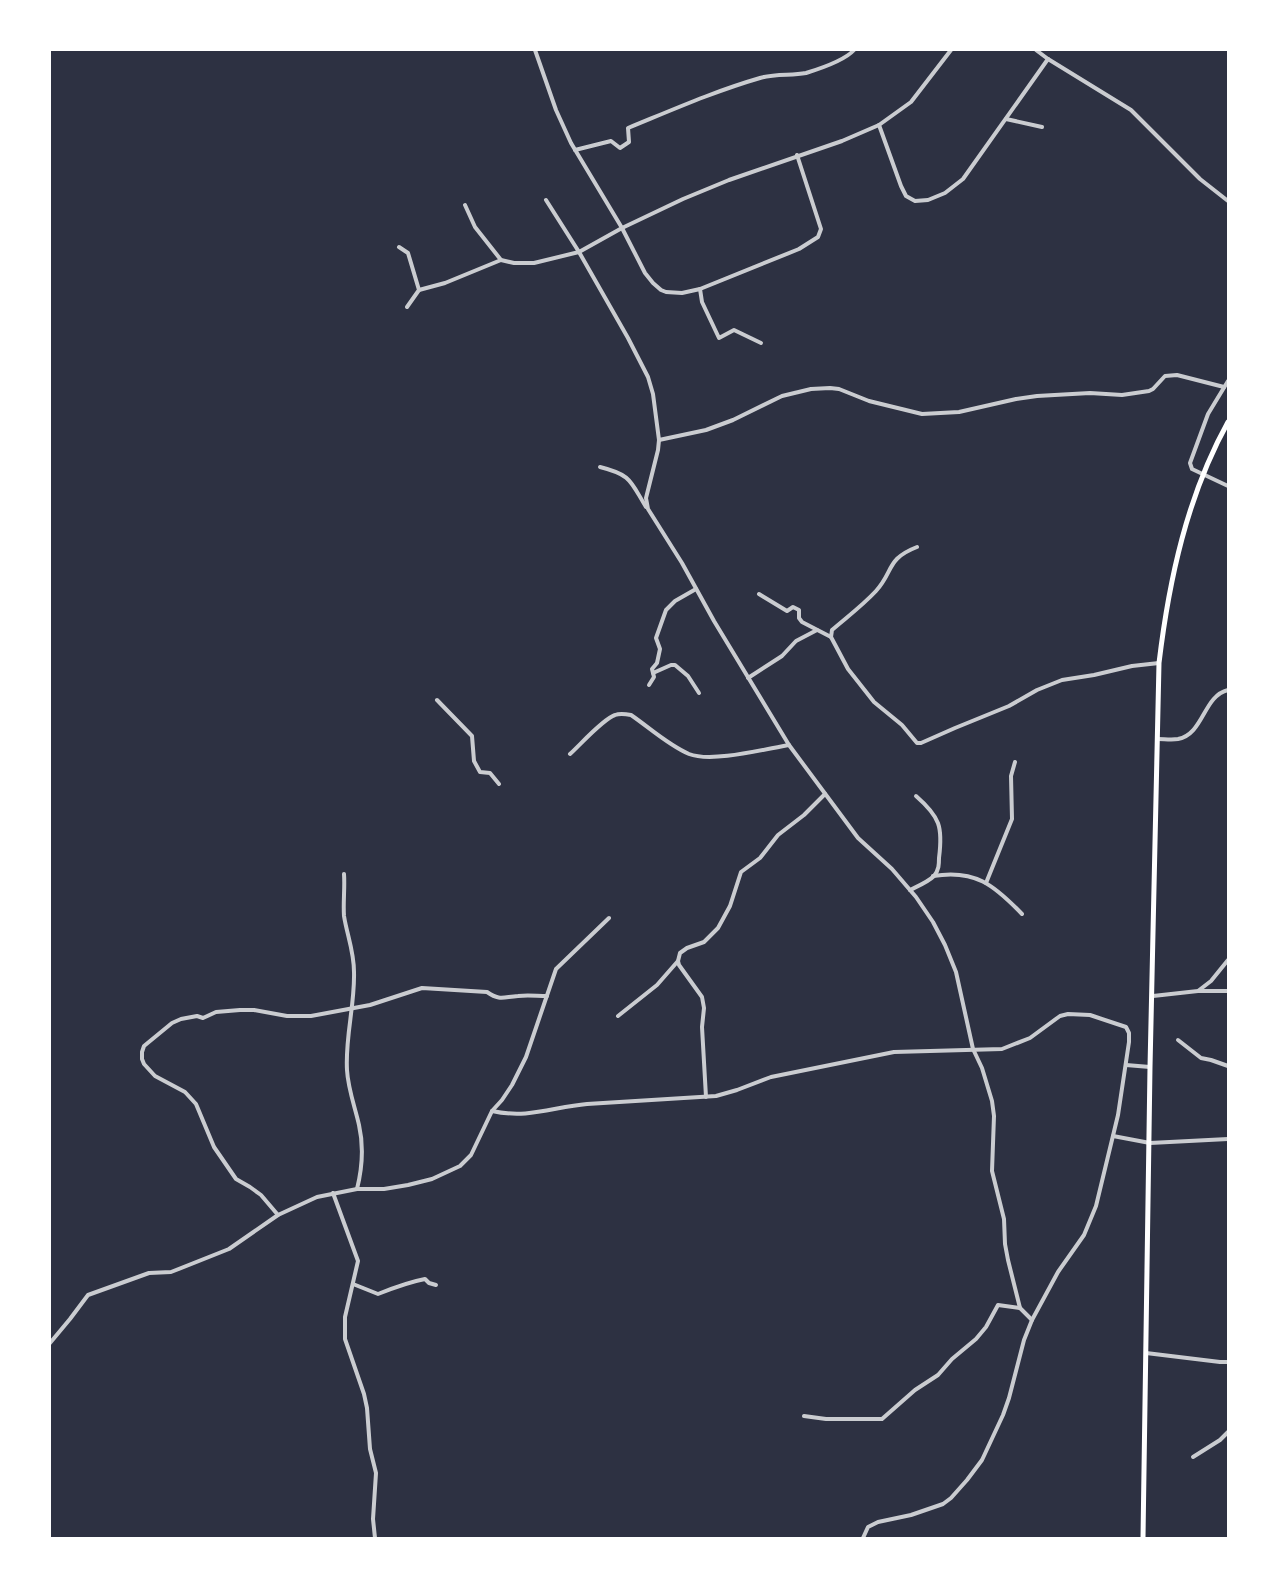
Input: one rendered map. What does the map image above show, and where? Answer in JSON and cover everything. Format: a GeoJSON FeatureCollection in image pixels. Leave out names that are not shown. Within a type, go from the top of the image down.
{"type":"FeatureCollection","features":[{"type":"Feature","properties":{"kind":"main road"},"geometry":{"type":"LineString","coordinates":[[1143,1538],[1150,1066],[1159,663],[1168,601],[1190,511],[1203,475],[1228,422]]}},
{"type":"Feature","properties":{"kind":"street"},"geometry":{"type":"LineString","coordinates":[[535,50],[556,110],[575,150],[622,228],[645,273],[660,290],[682,293],[700,289],[799,249],[818,237],[822,229],[797,155]]}},
{"type":"Feature","properties":{"kind":"street"},"geometry":{"type":"LineString","coordinates":[[575,150],[612,141],[620,148],[629,142],[628,128],[698,98],[762,77],[806,72],[843,58],[854,50]]}},
{"type":"Feature","properties":{"kind":"street"},"geometry":{"type":"LineString","coordinates":[[407,307],[418,290],[445,283],[501,260],[514,263],[534,263],[579,252],[622,228],[683,199],[879,125],[911,102],[951,50]]}},
{"type":"Feature","properties":{"kind":"street"},"geometry":{"type":"LineString","coordinates":[[1036,50],[1131,110],[1200,179],[1228,201]]}},
{"type":"Feature","properties":{"kind":"street"},"geometry":{"type":"LineString","coordinates":[[879,125],[906,196],[915,201],[928,200],[945,193],[963,179],[1048,59]]}},
{"type":"Feature","properties":{"kind":"street"},"geometry":{"type":"LineString","coordinates":[[1006,119],[1042,127]]}},
{"type":"Feature","properties":{"kind":"street"},"geometry":{"type":"LineString","coordinates":[[546,200],[579,252],[648,377],[653,394],[659,440],[646,498],[648,509]]}},
{"type":"Feature","properties":{"kind":"street"},"geometry":{"type":"LineString","coordinates":[[465,205],[475,227],[501,260]]}},
{"type":"Feature","properties":{"kind":"street"},"geometry":{"type":"LineString","coordinates":[[399,247],[408,253],[418,290]]}},
{"type":"Feature","properties":{"kind":"street"},"geometry":{"type":"LineString","coordinates":[[700,289],[702,302],[719,338],[734,330],[761,343]]}},
{"type":"Feature","properties":{"kind":"street"},"geometry":{"type":"LineString","coordinates":[[659,440],[706,430],[733,420],[782,396],[811,389],[839,389],[869,401],[922,414],[959,412],[1016,398],[1090,392],[1122,395],[1148,391],[1153,390],[1165,376],[1170,375],[1177,375],[1224,387]]}},
{"type":"Feature","properties":{"kind":"street"},"geometry":{"type":"LineString","coordinates":[[1228,381],[1208,414],[1190,463],[1192,469],[1228,486]]}},
{"type":"Feature","properties":{"kind":"street"},"geometry":{"type":"LineString","coordinates":[[600,467],[617,472],[631,480],[682,563],[748,678],[790,745],[858,838],[892,869],[933,922],[956,972],[973,1049],[982,1068],[992,1101],[994,1116],[992,1171],[1004,1219],[1005,1244],[1020,1308],[1032,1320]]}},
{"type":"Feature","properties":{"kind":"street"},"geometry":{"type":"LineString","coordinates":[[917,547],[907,551],[891,564],[884,581],[876,591],[849,617],[832,630],[832,637],[848,669],[874,702],[902,725],[917,743],[921,744],[961,725],[1009,706],[1038,690],[1062,680],[1132,666],[1159,663]]}},
{"type":"Feature","properties":{"kind":"street"},"geometry":{"type":"LineString","coordinates":[[649,684],[654,677],[652,669],[657,663],[660,649],[656,638],[666,610],[675,601],[696,588]]}},
{"type":"Feature","properties":{"kind":"street"},"geometry":{"type":"LineString","coordinates":[[758,594],[788,611],[793,607],[799,610],[799,618],[802,622],[832,637]]}},
{"type":"Feature","properties":{"kind":"street"},"geometry":{"type":"LineString","coordinates":[[748,678],[782,656],[796,641],[817,630]]}},
{"type":"Feature","properties":{"kind":"street"},"geometry":{"type":"LineString","coordinates":[[653,673],[670,664],[675,664],[688,676],[699,694]]}},
{"type":"Feature","properties":{"kind":"street"},"geometry":{"type":"LineString","coordinates":[[1158,739],[1179,739],[1188,735],[1195,728],[1215,695],[1228,690]]}},
{"type":"Feature","properties":{"kind":"street"},"geometry":{"type":"LineString","coordinates":[[437,700],[472,736],[474,761],[480,772],[490,773],[499,784]]}},
{"type":"Feature","properties":{"kind":"street"},"geometry":{"type":"LineString","coordinates":[[570,754],[603,722],[614,715],[621,714],[631,715],[679,750],[692,755],[712,757],[790,745]]}},
{"type":"Feature","properties":{"kind":"street"},"geometry":{"type":"LineString","coordinates":[[986,883],[1012,819],[1011,776],[1015,762]]}},
{"type":"Feature","properties":{"kind":"street"},"geometry":{"type":"LineString","coordinates":[[618,1016],[657,985],[678,961],[680,953],[687,948],[704,942],[718,928],[730,906],[740,872],[760,858],[778,835],[804,815],[825,794]]}},
{"type":"Feature","properties":{"kind":"street"},"geometry":{"type":"LineString","coordinates":[[910,890],[933,876],[938,870],[942,839],[941,828],[926,804],[916,796]]}},
{"type":"Feature","properties":{"kind":"street"},"geometry":{"type":"LineString","coordinates":[[344,874],[343,902],[352,946],[354,972],[347,1044],[347,1070],[359,1124],[362,1152],[360,1176],[356,1189]]}},
{"type":"Feature","properties":{"kind":"street"},"geometry":{"type":"LineString","coordinates":[[933,876],[952,874],[966,876],[986,883],[993,886],[1022,914]]}},
{"type":"Feature","properties":{"kind":"street"},"geometry":{"type":"LineString","coordinates":[[50,1344],[88,1295],[149,1273],[171,1272],[220,1253],[237,1244],[278,1215],[311,1199],[356,1189],[384,1189],[408,1185],[454,1170],[466,1162],[492,1111],[512,1085],[526,1057],[556,969],[609,918]]}},
{"type":"Feature","properties":{"kind":"street"},"geometry":{"type":"LineString","coordinates":[[1198,991],[1211,981],[1228,960]]}},
{"type":"Feature","properties":{"kind":"street"},"geometry":{"type":"LineString","coordinates":[[678,961],[702,997],[704,1008],[702,1027],[706,1097]]}},
{"type":"Feature","properties":{"kind":"street"},"geometry":{"type":"LineString","coordinates":[[278,1215],[261,1194],[236,1179],[214,1147],[196,1104],[192,1099],[185,1092],[159,1079],[144,1064],[142,1052],[144,1046],[172,1023],[189,1017],[203,1018],[216,1012],[248,1010],[287,1016],[311,1016],[370,1005],[422,988],[487,992],[494,997],[504,999],[516,996],[547,996]]}},
{"type":"Feature","properties":{"kind":"street"},"geometry":{"type":"LineString","coordinates":[[1153,996],[1210,990],[1228,991]]}},
{"type":"Feature","properties":{"kind":"street"},"geometry":{"type":"LineString","coordinates":[[492,1111],[526,1114],[587,1104],[716,1096],[771,1077],[894,1052],[1002,1049],[1030,1038],[1060,1016],[1077,1013],[1090,1015],[1126,1027],[1129,1033],[1118,1115],[1096,1206],[1084,1235],[1058,1272],[1032,1320],[1024,1340],[1009,1398],[982,1460],[967,1480],[943,1504],[912,1515],[878,1522],[868,1527],[863,1538]]}},
{"type":"Feature","properties":{"kind":"street"},"geometry":{"type":"LineString","coordinates":[[1178,1040],[1201,1058],[1228,1066]]}},
{"type":"Feature","properties":{"kind":"street"},"geometry":{"type":"LineString","coordinates":[[1126,1065],[1150,1066]]}},
{"type":"Feature","properties":{"kind":"street"},"geometry":{"type":"LineString","coordinates":[[1113,1136],[1150,1143],[1228,1139]]}},
{"type":"Feature","properties":{"kind":"street"},"geometry":{"type":"LineString","coordinates":[[333,1193],[357,1257],[358,1265],[344,1318],[348,1350],[364,1394],[367,1408],[370,1449],[376,1473],[373,1519],[374,1538]]}},
{"type":"Feature","properties":{"kind":"street"},"geometry":{"type":"LineString","coordinates":[[353,1284],[378,1294],[391,1288],[420,1280],[436,1285]]}},
{"type":"Feature","properties":{"kind":"street"},"geometry":{"type":"LineString","coordinates":[[804,1416],[826,1420],[882,1419],[915,1390],[938,1375],[952,1359],[976,1339],[986,1327],[998,1304],[1020,1308]]}},
{"type":"Feature","properties":{"kind":"street"},"geometry":{"type":"LineString","coordinates":[[1146,1353],[1228,1362]]}},
{"type":"Feature","properties":{"kind":"street"},"geometry":{"type":"LineString","coordinates":[[1193,1456],[1220,1440],[1228,1432]]}}]}
